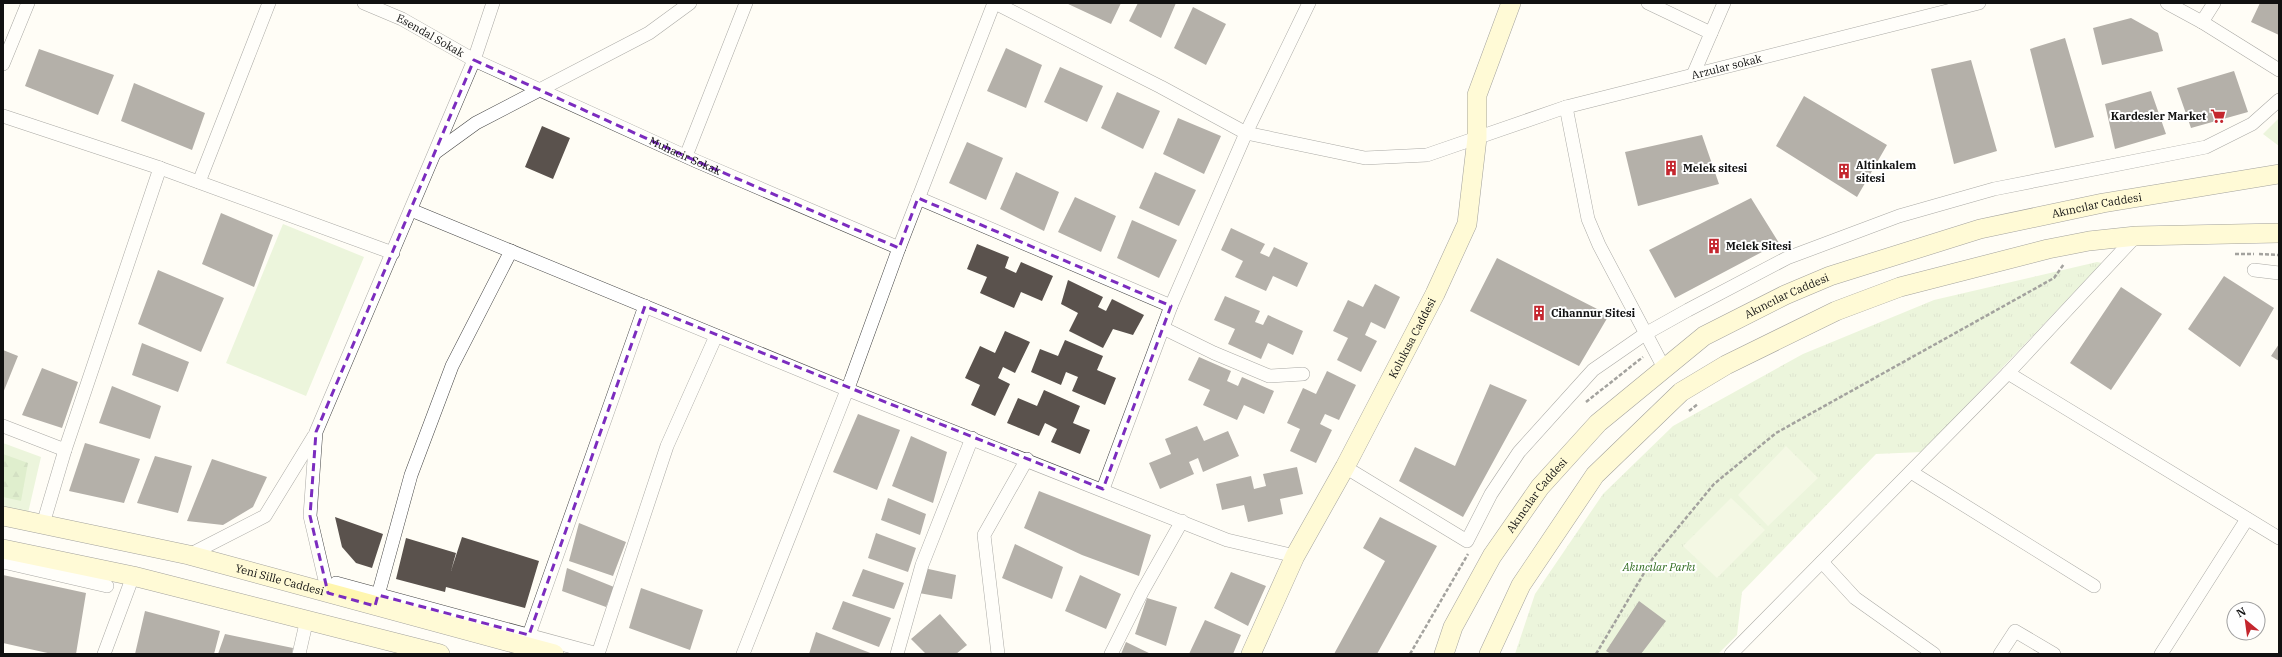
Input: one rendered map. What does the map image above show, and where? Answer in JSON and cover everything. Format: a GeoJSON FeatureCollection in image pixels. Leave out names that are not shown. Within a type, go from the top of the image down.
{"type":"FeatureCollection","features":[{"type":"Feature","properties":{"kind":"main road","name":"Kolukısa Caddesi"},"geometry":{"type":"LineString","coordinates":[[1251,654],[1295,556],[1345,467],[1435,294],[1467,224],[1476,138],[1477,95],[1511,3]]}},
{"type":"Feature","properties":{"kind":"main road","name":"Akıncılar Caddesi"},"geometry":{"type":"LineString","coordinates":[[1444,654],[1453,627],[1492,556],[1540,487],[1598,423],[1704,336],[1811,284],[1871,261],[1980,229],[2018,220],[2163,192],[2279,174]]}},
{"type":"Feature","properties":{"kind":"main road"},"geometry":{"type":"LineString","coordinates":[[1489,654],[1521,585],[1595,474],[1681,392],[1770,342],[1836,311],[1900,287],[2048,249],[2089,241],[2136,236],[2279,233]]}},
{"type":"Feature","properties":{"kind":"main road","name":"Yeni Sille Caddesi"},"geometry":{"type":"LineString","coordinates":[[3,516],[332,588],[375,606],[554,654]]}},
{"type":"Feature","properties":{"kind":"main road"},"geometry":{"type":"LineString","coordinates":[[3,549],[133,576],[440,654]]}},
{"type":"Feature","properties":{"kind":"main road"},"geometry":{"type":"LineString","coordinates":[[1433,654],[1453,627]]}},
{"type":"Feature","properties":{"kind":"street"},"geometry":{"type":"LineString","coordinates":[[3,64],[28,3]]}},
{"type":"Feature","properties":{"kind":"street"},"geometry":{"type":"LineString","coordinates":[[199,182],[269,3]]}},
{"type":"Feature","properties":{"kind":"street","name":"Esendal Sokak"},"geometry":{"type":"LineString","coordinates":[[364,3],[402,19],[474,60]]}},
{"type":"Feature","properties":{"kind":"street"},"geometry":{"type":"LineString","coordinates":[[190,556],[265,516],[316,432],[474,60],[493,3]]}},
{"type":"Feature","properties":{"kind":"street"},"geometry":{"type":"LineString","coordinates":[[436,152],[476,123],[649,33],[690,3]]}},
{"type":"Feature","properties":{"kind":"street"},"geometry":{"type":"LineString","coordinates":[[686,156],[746,3]]}},
{"type":"Feature","properties":{"kind":"street"},"geometry":{"type":"LineString","coordinates":[[743,654],[846,389],[918,198],[995,3]]}},
{"type":"Feature","properties":{"kind":"street","name":"Arzular sokak"},"geometry":{"type":"LineString","coordinates":[[995,3],[1161,87],[1246,133],[1364,158],[1427,155],[1566,107],[1979,3]]}},
{"type":"Feature","properties":{"kind":"street"},"geometry":{"type":"LineString","coordinates":[[1103,489],[1171,306],[1246,133],[1309,3]]}},
{"type":"Feature","properties":{"kind":"street"},"geometry":{"type":"LineString","coordinates":[[1648,3],[1711,33]]}},
{"type":"Feature","properties":{"kind":"street"},"geometry":{"type":"LineString","coordinates":[[1692,75],[1724,3]]}},
{"type":"Feature","properties":{"kind":"street"},"geometry":{"type":"LineString","coordinates":[[2167,3],[2202,22],[2279,70]]}},
{"type":"Feature","properties":{"kind":"street"},"geometry":{"type":"LineString","coordinates":[[2202,22],[2214,3]]}},
{"type":"Feature","properties":{"kind":"street","name":"Muhacir Sokak"},"geometry":{"type":"LineString","coordinates":[[474,60],[686,156],[899,248]]}},
{"type":"Feature","properties":{"kind":"street"},"geometry":{"type":"LineString","coordinates":[[1345,467],[1467,541],[1491,494],[1518,452],[1593,370],[1645,334],[1787,258],[1898,216],[1994,189],[2206,147],[2252,124],[2279,100]]}},
{"type":"Feature","properties":{"kind":"street"},"geometry":{"type":"LineString","coordinates":[[1566,107],[1588,219],[1645,334],[1664,368]]}},
{"type":"Feature","properties":{"kind":"street"},"geometry":{"type":"LineString","coordinates":[[3,116],[160,168],[393,253]]}},
{"type":"Feature","properties":{"kind":"street"},"geometry":{"type":"LineString","coordinates":[[43,524],[65,450],[160,168]]}},
{"type":"Feature","properties":{"kind":"street"},"geometry":{"type":"LineString","coordinates":[[918,198],[1171,306]]}},
{"type":"Feature","properties":{"kind":"street"},"geometry":{"type":"LineString","coordinates":[[411,210],[846,389],[1103,489],[1227,540],[1295,556]]}},
{"type":"Feature","properties":{"kind":"street"},"geometry":{"type":"LineString","coordinates":[[1731,654],[2008,373],[2136,236]]}},
{"type":"Feature","properties":{"kind":"street"},"geometry":{"type":"LineString","coordinates":[[375,606],[411,475],[449,373],[511,251]]}},
{"type":"Feature","properties":{"kind":"street"},"geometry":{"type":"LineString","coordinates":[[2254,270],[2279,273]]}},
{"type":"Feature","properties":{"kind":"street"},"geometry":{"type":"LineString","coordinates":[[525,646],[645,306]]}},
{"type":"Feature","properties":{"kind":"street"},"geometry":{"type":"LineString","coordinates":[[1163,328],[1269,376],[1303,374]]}},
{"type":"Feature","properties":{"kind":"street"},"geometry":{"type":"LineString","coordinates":[[316,432],[310,516],[332,588],[598,654],[667,446],[716,336]]}},
{"type":"Feature","properties":{"kind":"street"},"geometry":{"type":"LineString","coordinates":[[2008,373],[2279,538]]}},
{"type":"Feature","properties":{"kind":"street"},"geometry":{"type":"LineString","coordinates":[[3,426],[65,450]]}},
{"type":"Feature","properties":{"kind":"street"},"geometry":{"type":"LineString","coordinates":[[897,654],[922,565],[972,438]]}},
{"type":"Feature","properties":{"kind":"street"},"geometry":{"type":"LineString","coordinates":[[998,654],[984,535],[1027,460]]}},
{"type":"Feature","properties":{"kind":"street"},"geometry":{"type":"LineString","coordinates":[[1911,472],[2094,586]]}},
{"type":"Feature","properties":{"kind":"street"},"geometry":{"type":"LineString","coordinates":[[2161,654],[2248,519]]}},
{"type":"Feature","properties":{"kind":"street"},"geometry":{"type":"LineString","coordinates":[[1111,654],[1142,592],[1182,521]]}},
{"type":"Feature","properties":{"kind":"street"},"geometry":{"type":"LineString","coordinates":[[3,562],[107,586]]}},
{"type":"Feature","properties":{"kind":"street"},"geometry":{"type":"LineString","coordinates":[[1822,562],[1855,598],[1934,654]]}},
{"type":"Feature","properties":{"kind":"street"},"geometry":{"type":"LineString","coordinates":[[104,654],[133,576]]}},
{"type":"Feature","properties":{"kind":"street"},"geometry":{"type":"LineString","coordinates":[[299,654],[307,619]]}},
{"type":"Feature","properties":{"kind":"street"},"geometry":{"type":"LineString","coordinates":[[2000,654],[2016,631],[2054,654]]}},
{"type":"Feature","properties":{"kind":"path"},"geometry":{"type":"LineString","coordinates":[[2228,253],[2279,254]]}},
{"type":"Feature","properties":{"kind":"path"},"geometry":{"type":"LineString","coordinates":[[1596,654],[1653,558],[1714,484],[1776,433],[2054,278],[2064,263],[2057,264]]}},
{"type":"Feature","properties":{"kind":"path"},"geometry":{"type":"LineString","coordinates":[[1682,416],[1702,402]]}},
{"type":"Feature","properties":{"kind":"highlighted area"},"geometry":{"type":"Polygon","coordinates":[[[474,60],[696,161],[899,248],[918,198],[1171,306],[1103,489],[645,306],[529,635],[378,595],[375,606],[328,593],[310,516],[316,432],[474,60]]]}},
{"type":"Feature","properties":{"kind":"green space"},"geometry":{"type":"Polygon","coordinates":[[[2279,118],[2279,146],[2263,134],[2279,118]]]}},
{"type":"Feature","properties":{"kind":"green space"},"geometry":{"type":"Polygon","coordinates":[[[283,224],[364,257],[306,396],[226,363],[283,224]]]}},
{"type":"Feature","properties":{"kind":"green space","name":"Akıncılar Parkı"},"geometry":{"type":"Polygon","coordinates":[[[2097,262],[2102,263],[1922,452],[1876,454],[1742,592],[1737,635],[1718,654],[1515,654],[1535,594],[1603,494],[1673,426],[1803,354],[1934,300],[2097,262]]]}},
{"type":"Feature","properties":{"kind":"green space"},"geometry":{"type":"Polygon","coordinates":[[[3,443],[41,457],[28,513],[3,508],[3,443]]]}},
{"type":"Feature","properties":{"kind":"green space"},"geometry":{"type":"Polygon","coordinates":[[[1786,446],[1818,478],[1768,526],[1738,495],[1786,446]]]}},
{"type":"Feature","properties":{"kind":"green space"},"geometry":{"type":"Polygon","coordinates":[[[3,454],[28,463],[21,501],[3,497],[3,454]]]}},
{"type":"Feature","properties":{"kind":"green space"},"geometry":{"type":"Polygon","coordinates":[[[1731,498],[1765,530],[1717,578],[1683,546],[1731,498]]]}},
{"type":"Feature","properties":{"kind":"building"},"geometry":{"type":"Polygon","coordinates":[[[1066,3],[1121,3],[1111,24],[1066,3]]]}},
{"type":"Feature","properties":{"kind":"building"},"geometry":{"type":"Polygon","coordinates":[[[1138,3],[1176,3],[1161,38],[1129,21],[1138,3]]]}},
{"type":"Feature","properties":{"kind":"building"},"geometry":{"type":"Polygon","coordinates":[[[2260,3],[2279,3],[2279,35],[2251,22],[2260,3]]]}},
{"type":"Feature","properties":{"kind":"building"},"geometry":{"type":"Polygon","coordinates":[[[1193,7],[1226,24],[1206,65],[1174,48],[1193,7]]]}},
{"type":"Feature","properties":{"kind":"building"},"geometry":{"type":"Polygon","coordinates":[[[2131,18],[2158,33],[2163,51],[2102,65],[2093,28],[2131,18]]]}},
{"type":"Feature","properties":{"kind":"building"},"geometry":{"type":"Polygon","coordinates":[[[2065,38],[2094,137],[2055,148],[2030,49],[2065,38]]]}},
{"type":"Feature","properties":{"kind":"building"},"geometry":{"type":"Polygon","coordinates":[[[1006,48],[1042,65],[1026,108],[987,91],[1006,48]]]}},
{"type":"Feature","properties":{"kind":"building"},"geometry":{"type":"Polygon","coordinates":[[[39,49],[114,75],[98,115],[25,86],[39,49]]]}},
{"type":"Feature","properties":{"kind":"building"},"geometry":{"type":"Polygon","coordinates":[[[1971,60],[1997,151],[1954,164],[1931,69],[1971,60]]]}},
{"type":"Feature","properties":{"kind":"building"},"geometry":{"type":"Polygon","coordinates":[[[1060,67],[1103,86],[1087,122],[1044,102],[1060,67]]]}},
{"type":"Feature","properties":{"kind":"building"},"geometry":{"type":"Polygon","coordinates":[[[2234,71],[2248,112],[2191,128],[2177,88],[2234,71]]]}},
{"type":"Feature","properties":{"kind":"building"},"geometry":{"type":"Polygon","coordinates":[[[134,83],[205,113],[192,150],[121,121],[134,83]]]}},
{"type":"Feature","properties":{"kind":"building"},"geometry":{"type":"Polygon","coordinates":[[[2151,91],[2166,134],[2115,149],[2105,104],[2151,91]]]}},
{"type":"Feature","properties":{"kind":"building"},"geometry":{"type":"Polygon","coordinates":[[[1117,92],[1160,111],[1143,149],[1101,128],[1117,92]]]}},
{"type":"Feature","properties":{"kind":"building","name":"Altinkalem sitesi"},"geometry":{"type":"Polygon","coordinates":[[[1804,96],[1887,145],[1857,197],[1776,146],[1804,96]]]}},
{"type":"Feature","properties":{"kind":"building"},"geometry":{"type":"Polygon","coordinates":[[[1178,118],[1221,136],[1204,174],[1163,154],[1178,118]]]}},
{"type":"Feature","properties":{"kind":"building"},"geometry":{"type":"Polygon","coordinates":[[[542,126],[570,138],[553,179],[525,167],[542,126]]]}},
{"type":"Feature","properties":{"kind":"building","name":"Melek sitesi"},"geometry":{"type":"Polygon","coordinates":[[[1702,135],[1719,184],[1638,206],[1625,152],[1702,135]]]}},
{"type":"Feature","properties":{"kind":"building"},"geometry":{"type":"Polygon","coordinates":[[[967,142],[1003,158],[986,200],[949,183],[967,142]]]}},
{"type":"Feature","properties":{"kind":"building"},"geometry":{"type":"Polygon","coordinates":[[[1016,172],[1059,192],[1044,231],[1000,209],[1016,172]]]}},
{"type":"Feature","properties":{"kind":"building"},"geometry":{"type":"Polygon","coordinates":[[[1155,172],[1196,190],[1179,226],[1139,208],[1155,172]]]}},
{"type":"Feature","properties":{"kind":"building"},"geometry":{"type":"Polygon","coordinates":[[[1075,197],[1116,216],[1101,252],[1058,232],[1075,197]]]}},
{"type":"Feature","properties":{"kind":"building","name":"Melek Sitesi"},"geometry":{"type":"Polygon","coordinates":[[[1751,198],[1779,243],[1675,298],[1649,250],[1751,198]]]}},
{"type":"Feature","properties":{"kind":"building"},"geometry":{"type":"Polygon","coordinates":[[[221,213],[273,235],[254,287],[202,264],[221,213]]]}},
{"type":"Feature","properties":{"kind":"building"},"geometry":{"type":"Polygon","coordinates":[[[1132,220],[1177,240],[1159,278],[1117,258],[1132,220]]]}},
{"type":"Feature","properties":{"kind":"building"},"geometry":{"type":"Polygon","coordinates":[[[1231,228],[1265,244],[1260,253],[1269,257],[1274,247],[1308,263],[1297,287],[1273,276],[1266,291],[1235,277],[1243,261],[1221,250],[1231,228]]]}},
{"type":"Feature","properties":{"kind":"building"},"geometry":{"type":"Polygon","coordinates":[[[977,244],[1009,257],[1005,268],[1016,273],[1021,262],[1053,276],[1042,301],[1021,292],[1014,308],[980,293],[987,277],[967,269],[977,244]]]}},
{"type":"Feature","properties":{"kind":"building","name":"Cihannur Sitesi"},"geometry":{"type":"Polygon","coordinates":[[[1497,258],[1609,315],[1579,366],[1470,311],[1497,258]]]}},
{"type":"Feature","properties":{"kind":"building"},"geometry":{"type":"Polygon","coordinates":[[[158,270],[224,298],[201,352],[138,324],[158,270]]]}},
{"type":"Feature","properties":{"kind":"building"},"geometry":{"type":"Polygon","coordinates":[[[2224,276],[2274,308],[2240,367],[2188,329],[2224,276]]]}},
{"type":"Feature","properties":{"kind":"building"},"geometry":{"type":"Polygon","coordinates":[[[1068,280],[1103,297],[1098,307],[1106,311],[1112,299],[1144,315],[1133,335],[1113,329],[1103,348],[1069,331],[1078,313],[1061,304],[1068,280]]]}},
{"type":"Feature","properties":{"kind":"building"},"geometry":{"type":"Polygon","coordinates":[[[1375,284],[1400,297],[1385,329],[1371,322],[1365,335],[1377,341],[1361,372],[1337,360],[1348,338],[1333,331],[1348,300],[1363,307],[1375,284]]]}},
{"type":"Feature","properties":{"kind":"building"},"geometry":{"type":"Polygon","coordinates":[[[2121,287],[2162,314],[2111,390],[2070,363],[2121,287]]]}},
{"type":"Feature","properties":{"kind":"building"},"geometry":{"type":"Polygon","coordinates":[[[1225,296],[1260,311],[1255,322],[1263,325],[1268,315],[1303,331],[1293,355],[1268,343],[1261,359],[1228,344],[1235,329],[1214,320],[1225,296]]]}},
{"type":"Feature","properties":{"kind":"building"},"geometry":{"type":"Polygon","coordinates":[[[1005,331],[1030,342],[1015,373],[1003,367],[998,378],[1010,384],[995,416],[971,405],[980,385],[965,378],[980,346],[995,353],[1005,331]]]}},
{"type":"Feature","properties":{"kind":"building"},"geometry":{"type":"Polygon","coordinates":[[[1065,340],[1103,356],[1097,370],[1116,378],[1105,405],[1072,391],[1078,377],[1066,372],[1061,385],[1031,372],[1040,349],[1058,356],[1065,340]]]}},
{"type":"Feature","properties":{"kind":"building"},"geometry":{"type":"Polygon","coordinates":[[[142,343],[189,362],[178,392],[132,375],[142,343]]]}},
{"type":"Feature","properties":{"kind":"building"},"geometry":{"type":"Polygon","coordinates":[[[2279,344],[2279,361],[2271,356],[2279,344]]]}},
{"type":"Feature","properties":{"kind":"building"},"geometry":{"type":"Polygon","coordinates":[[[3,350],[18,356],[3,393],[3,350]]]}},
{"type":"Feature","properties":{"kind":"building"},"geometry":{"type":"Polygon","coordinates":[[[1199,357],[1231,371],[1227,381],[1238,386],[1242,377],[1274,391],[1264,414],[1244,405],[1237,420],[1203,405],[1210,390],[1188,380],[1199,357]]]}},
{"type":"Feature","properties":{"kind":"building"},"geometry":{"type":"Polygon","coordinates":[[[42,368],[78,382],[62,428],[22,415],[42,368]]]}},
{"type":"Feature","properties":{"kind":"building"},"geometry":{"type":"Polygon","coordinates":[[[1327,371],[1356,385],[1339,420],[1325,414],[1320,424],[1332,430],[1316,463],[1290,451],[1300,429],[1287,423],[1303,388],[1316,394],[1327,371]]]}},
{"type":"Feature","properties":{"kind":"building"},"geometry":{"type":"Polygon","coordinates":[[[1490,384],[1527,400],[1463,517],[1399,481],[1415,447],[1455,466],[1490,384]]]}},
{"type":"Feature","properties":{"kind":"building"},"geometry":{"type":"Polygon","coordinates":[[[112,386],[161,406],[150,439],[99,423],[112,386]]]}},
{"type":"Feature","properties":{"kind":"building"},"geometry":{"type":"Polygon","coordinates":[[[1044,390],[1080,406],[1073,423],[1090,430],[1080,454],[1051,442],[1057,429],[1045,423],[1039,436],[1007,423],[1018,398],[1037,406],[1044,390]]]}},
{"type":"Feature","properties":{"kind":"building"},"geometry":{"type":"Polygon","coordinates":[[[858,414],[900,430],[877,490],[833,472],[858,414]]]}},
{"type":"Feature","properties":{"kind":"building"},"geometry":{"type":"Polygon","coordinates":[[[1197,426],[1204,441],[1228,431],[1239,456],[1203,472],[1198,458],[1189,462],[1194,474],[1160,489],[1149,463],[1171,454],[1165,439],[1197,426]]]}},
{"type":"Feature","properties":{"kind":"building"},"geometry":{"type":"Polygon","coordinates":[[[911,436],[947,452],[933,503],[892,486],[911,436]]]}},
{"type":"Feature","properties":{"kind":"building"},"geometry":{"type":"Polygon","coordinates":[[[85,443],[140,459],[124,503],[69,491],[85,443]]]}},
{"type":"Feature","properties":{"kind":"building"},"geometry":{"type":"Polygon","coordinates":[[[155,456],[192,466],[178,513],[137,503],[155,456]]]}},
{"type":"Feature","properties":{"kind":"building"},"geometry":{"type":"Polygon","coordinates":[[[212,459],[267,477],[253,507],[223,525],[187,521],[212,459]]]}},
{"type":"Feature","properties":{"kind":"building"},"geometry":{"type":"Polygon","coordinates":[[[1297,467],[1303,494],[1280,499],[1283,514],[1248,522],[1244,505],[1222,510],[1216,484],[1251,476],[1254,489],[1266,486],[1263,474],[1297,467]]]}},
{"type":"Feature","properties":{"kind":"building"},"geometry":{"type":"Polygon","coordinates":[[[1039,491],[1151,535],[1139,576],[1082,555],[1024,528],[1039,491]]]}},
{"type":"Feature","properties":{"kind":"building"},"geometry":{"type":"Polygon","coordinates":[[[888,498],[926,514],[920,535],[881,520],[888,498]]]}},
{"type":"Feature","properties":{"kind":"building"},"geometry":{"type":"Polygon","coordinates":[[[335,517],[383,534],[372,568],[356,563],[342,547],[335,517]]]}},
{"type":"Feature","properties":{"kind":"building"},"geometry":{"type":"Polygon","coordinates":[[[1380,517],[1437,546],[1377,654],[1334,654],[1385,561],[1363,548],[1380,517]]]}},
{"type":"Feature","properties":{"kind":"building"},"geometry":{"type":"Polygon","coordinates":[[[579,523],[626,542],[613,576],[569,561],[579,523]]]}},
{"type":"Feature","properties":{"kind":"building"},"geometry":{"type":"Polygon","coordinates":[[[876,533],[916,548],[908,572],[868,558],[876,533]]]}},
{"type":"Feature","properties":{"kind":"building"},"geometry":{"type":"Polygon","coordinates":[[[462,537],[539,561],[525,608],[446,587],[445,592],[396,579],[406,538],[456,553],[451,571],[462,537]]]}},
{"type":"Feature","properties":{"kind":"building"},"geometry":{"type":"Polygon","coordinates":[[[1015,544],[1063,567],[1052,599],[1002,578],[1015,544]]]}},
{"type":"Feature","properties":{"kind":"building"},"geometry":{"type":"Polygon","coordinates":[[[567,568],[614,587],[606,607],[562,591],[567,568]]]}},
{"type":"Feature","properties":{"kind":"building"},"geometry":{"type":"Polygon","coordinates":[[[924,568],[956,575],[952,599],[919,593],[924,568]]]}},
{"type":"Feature","properties":{"kind":"building"},"geometry":{"type":"Polygon","coordinates":[[[863,569],[904,583],[894,609],[852,596],[863,569]]]}},
{"type":"Feature","properties":{"kind":"building"},"geometry":{"type":"Polygon","coordinates":[[[1231,572],[1266,586],[1248,626],[1214,608],[1231,572]]]}},
{"type":"Feature","properties":{"kind":"building"},"geometry":{"type":"Polygon","coordinates":[[[3,575],[86,593],[76,654],[52,654],[3,643],[3,575]]]}},
{"type":"Feature","properties":{"kind":"building"},"geometry":{"type":"Polygon","coordinates":[[[1080,575],[1121,594],[1106,629],[1065,611],[1080,575]]]}},
{"type":"Feature","properties":{"kind":"building"},"geometry":{"type":"Polygon","coordinates":[[[641,588],[703,610],[690,650],[629,628],[641,588]]]}},
{"type":"Feature","properties":{"kind":"building"},"geometry":{"type":"Polygon","coordinates":[[[1147,598],[1177,607],[1166,646],[1135,634],[1147,598]]]}},
{"type":"Feature","properties":{"kind":"building"},"geometry":{"type":"Polygon","coordinates":[[[843,601],[891,618],[879,647],[832,629],[843,601]]]}},
{"type":"Feature","properties":{"kind":"building"},"geometry":{"type":"Polygon","coordinates":[[[1639,601],[1666,621],[1641,654],[1611,654],[1606,651],[1639,601]]]}},
{"type":"Feature","properties":{"kind":"building"},"geometry":{"type":"Polygon","coordinates":[[[145,611],[220,631],[214,654],[135,654],[145,611]]]}},
{"type":"Feature","properties":{"kind":"building"},"geometry":{"type":"Polygon","coordinates":[[[940,614],[967,645],[956,654],[926,654],[911,639],[940,614]]]}},
{"type":"Feature","properties":{"kind":"building"},"geometry":{"type":"Polygon","coordinates":[[[1205,620],[1241,635],[1233,654],[1189,654],[1205,620]]]}},
{"type":"Feature","properties":{"kind":"building"},"geometry":{"type":"Polygon","coordinates":[[[816,632],[873,654],[809,654],[816,632]]]}},
{"type":"Feature","properties":{"kind":"building"},"geometry":{"type":"Polygon","coordinates":[[[225,634],[293,648],[292,654],[218,654],[225,634]]]}},
{"type":"Feature","properties":{"kind":"building"},"geometry":{"type":"Polygon","coordinates":[[[1126,642],[1151,654],[1121,654],[1126,642]]]}},
{"type":"Feature","properties":{"kind":"place","name":"Kardesler Market"},"geometry":{"type":"Point","coordinates":[2218,116]}},
{"type":"Feature","properties":{"kind":"place","name":"Melek sitesi"},"geometry":{"type":"Point","coordinates":[1671,168]}},
{"type":"Feature","properties":{"kind":"place","name":"Altinkalem sitesi"},"geometry":{"type":"Point","coordinates":[1844,171]}},
{"type":"Feature","properties":{"kind":"place","name":"Melek Sitesi"},"geometry":{"type":"Point","coordinates":[1714,246]}},
{"type":"Feature","properties":{"kind":"place","name":"Cihannur Sitesi"},"geometry":{"type":"Point","coordinates":[1539,313]}}]}
